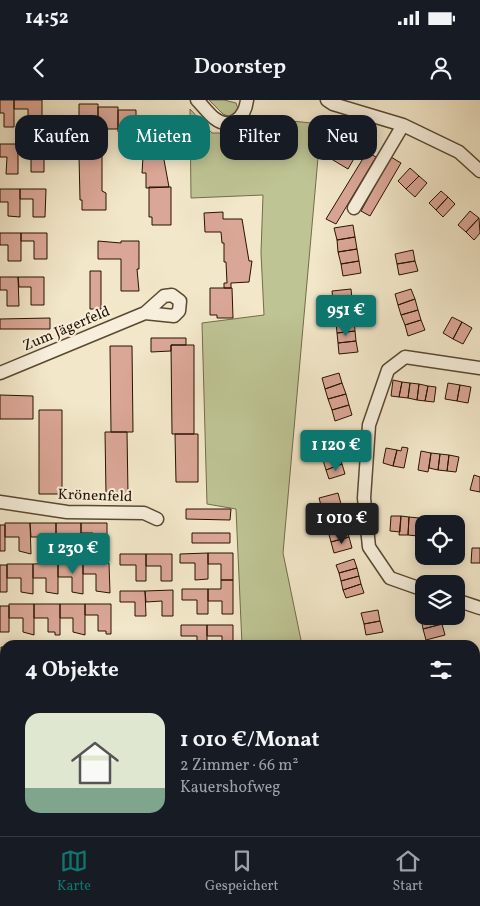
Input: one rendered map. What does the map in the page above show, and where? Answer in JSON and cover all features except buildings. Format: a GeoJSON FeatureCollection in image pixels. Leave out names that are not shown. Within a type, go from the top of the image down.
{"type":"FeatureCollection","features":[{"type":"Feature","properties":{"kind":"street"},"geometry":{"type":"LineString","coordinates":[[197,100],[214,119],[225,123],[236,122],[242,117],[247,100]]}},
{"type":"Feature","properties":{"kind":"street"},"geometry":{"type":"LineString","coordinates":[[327,100],[333,104],[403,125],[459,152],[480,171]]}},
{"type":"Feature","properties":{"kind":"street"},"geometry":{"type":"LineString","coordinates":[[354,208],[403,125]]}},
{"type":"Feature","properties":{"kind":"street","name":"Zum Jägerfeld"},"geometry":{"type":"LineString","coordinates":[[0,373],[145,313]]}},
{"type":"Feature","properties":{"kind":"street"},"geometry":{"type":"LineString","coordinates":[[415,587],[390,578],[369,547],[364,498],[370,425],[388,370],[405,357],[480,368]]}},
{"type":"Feature","properties":{"kind":"street","name":"Krönenfeld"},"geometry":{"type":"LineString","coordinates":[[0,502],[67,512],[144,513],[157,519]]}},
{"type":"Feature","properties":{"kind":"street"},"geometry":{"type":"LineString","coordinates":[[465,603],[480,608]]}},
{"type":"Feature","properties":{"kind":"green space"},"geometry":{"type":"Polygon","coordinates":[[[209,100],[224,100],[236,103],[238,109],[232,115],[223,114],[209,100]]]}},
{"type":"Feature","properties":{"kind":"green space"},"geometry":{"type":"Polygon","coordinates":[[[190,109],[196,115],[190,115],[190,109]]]}},
{"type":"Feature","properties":{"kind":"green space"},"geometry":{"type":"Polygon","coordinates":[[[298,122],[308,123],[308,160],[318,160],[283,553],[301,640],[242,640],[236,509],[207,504],[202,323],[264,315],[261,253],[263,195],[191,198],[191,160],[210,160],[210,131],[212,133],[220,133],[220,160],[298,160],[298,122]]]}}]}
